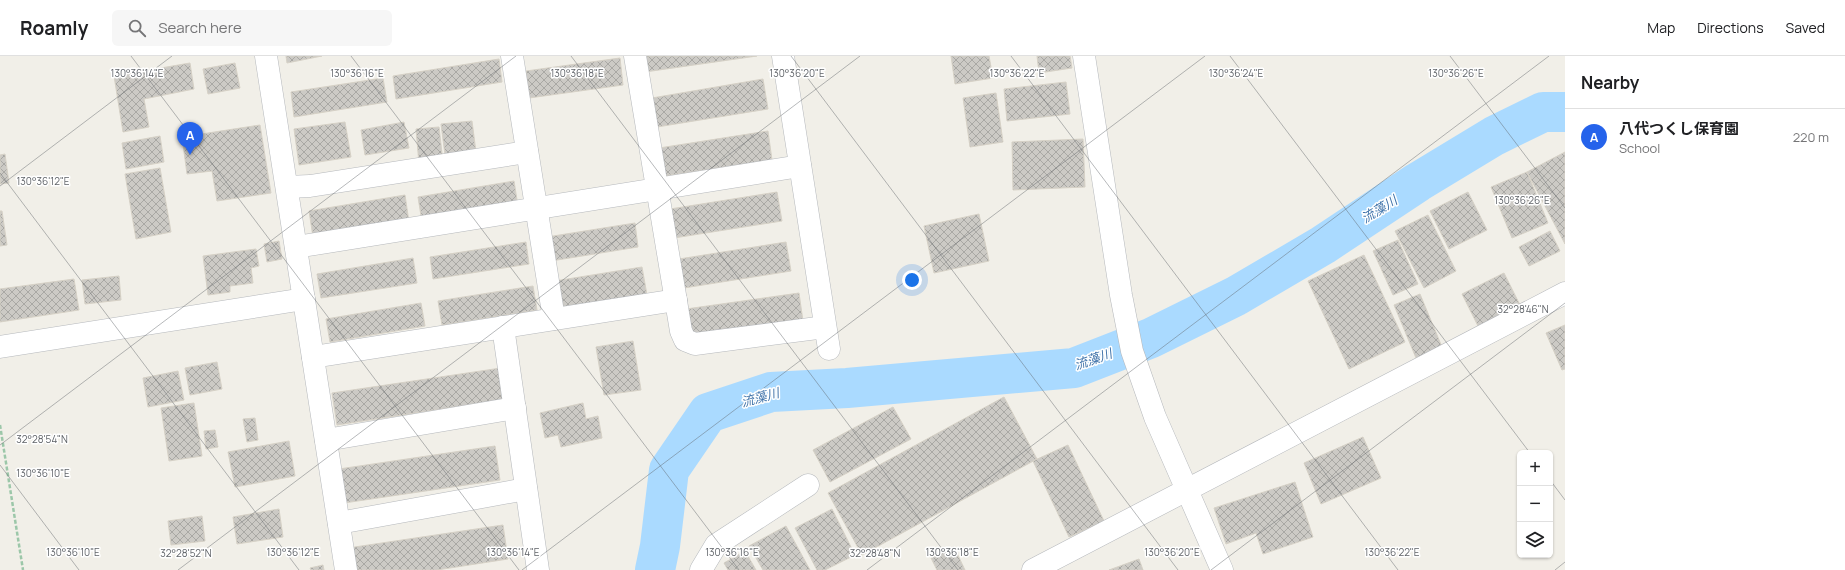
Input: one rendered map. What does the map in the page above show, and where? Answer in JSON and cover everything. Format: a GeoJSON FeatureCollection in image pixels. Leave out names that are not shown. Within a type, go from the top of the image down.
{"type":"FeatureCollection","features":[{"type":"Feature","properties":{"kind":"street"},"geometry":{"type":"LineString","coordinates":[[266,56],[346,570]]}},
{"type":"Feature","properties":{"kind":"street"},"geometry":{"type":"LineString","coordinates":[[512,56],[554,319]]}},
{"type":"Feature","properties":{"kind":"street"},"geometry":{"type":"LineString","coordinates":[[635,56],[676,300],[685,340],[695,344],[825,327]]}},
{"type":"Feature","properties":{"kind":"street"},"geometry":{"type":"LineString","coordinates":[[783,56],[825,327],[830,349]]}},
{"type":"Feature","properties":{"kind":"street"},"geometry":{"type":"LineString","coordinates":[[1084,56],[1121,294],[1132,351],[1155,417],[1222,570]]}},
{"type":"Feature","properties":{"kind":"street"},"geometry":{"type":"LineString","coordinates":[[287,187],[310,186],[527,152]]}},
{"type":"Feature","properties":{"kind":"street"},"geometry":{"type":"LineString","coordinates":[[296,247],[800,166]]}},
{"type":"Feature","properties":{"kind":"street"},"geometry":{"type":"LineString","coordinates":[[1033,570],[1565,293]]}},
{"type":"Feature","properties":{"kind":"street"},"geometry":{"type":"LineString","coordinates":[[0,347],[304,299]]}},
{"type":"Feature","properties":{"kind":"street"},"geometry":{"type":"LineString","coordinates":[[313,357],[676,300]]}},
{"type":"Feature","properties":{"kind":"street"},"geometry":{"type":"LineString","coordinates":[[503,327],[538,570]]}},
{"type":"Feature","properties":{"kind":"street"},"geometry":{"type":"LineString","coordinates":[[326,440],[515,408]]}},
{"type":"Feature","properties":{"kind":"street"},"geometry":{"type":"LineString","coordinates":[[701,570],[716,545],[808,485]]}},
{"type":"Feature","properties":{"kind":"street"},"geometry":{"type":"LineString","coordinates":[[339,523],[526,489]]}},
{"type":"Feature","properties":{"kind":"path"},"geometry":{"type":"LineString","coordinates":[[0,425],[23,570]]}},
{"type":"Feature","properties":{"kind":"building"},"geometry":{"type":"Polygon","coordinates":[[[286,56],[322,56],[287,63],[286,56]]]}},
{"type":"Feature","properties":{"kind":"building"},"geometry":{"type":"Polygon","coordinates":[[[642,56],[757,56],[645,72],[642,56]]]}},
{"type":"Feature","properties":{"kind":"building"},"geometry":{"type":"Polygon","coordinates":[[[951,56],[989,56],[993,78],[955,84],[951,56]]]}},
{"type":"Feature","properties":{"kind":"building"},"geometry":{"type":"Polygon","coordinates":[[[1037,56],[1070,56],[1072,68],[1039,73],[1037,56]]]}},
{"type":"Feature","properties":{"kind":"building"},"geometry":{"type":"Polygon","coordinates":[[[620,58],[623,85],[529,98],[526,71],[620,58]]]}},
{"type":"Feature","properties":{"kind":"building"},"geometry":{"type":"Polygon","coordinates":[[[499,59],[502,82],[396,99],[393,76],[499,59]]]}},
{"type":"Feature","properties":{"kind":"building"},"geometry":{"type":"Polygon","coordinates":[[[190,63],[194,89],[144,99],[149,127],[123,132],[114,76],[190,63]]]}},
{"type":"Feature","properties":{"kind":"building"},"geometry":{"type":"Polygon","coordinates":[[[235,63],[240,88],[208,94],[203,69],[235,63]]]}},
{"type":"Feature","properties":{"kind":"building"},"geometry":{"type":"Polygon","coordinates":[[[383,78],[387,102],[294,117],[291,92],[383,78]]]}},
{"type":"Feature","properties":{"kind":"building"},"geometry":{"type":"Polygon","coordinates":[[[763,79],[768,109],[657,127],[652,98],[763,79]]]}},
{"type":"Feature","properties":{"kind":"building"},"geometry":{"type":"Polygon","coordinates":[[[1066,82],[1070,114],[1007,121],[1004,89],[1066,82]]]}},
{"type":"Feature","properties":{"kind":"building"},"geometry":{"type":"Polygon","coordinates":[[[996,93],[1003,142],[970,147],[963,98],[996,93]]]}},
{"type":"Feature","properties":{"kind":"building"},"geometry":{"type":"Polygon","coordinates":[[[472,121],[476,152],[445,155],[441,124],[472,121]]]}},
{"type":"Feature","properties":{"kind":"building"},"geometry":{"type":"Polygon","coordinates":[[[345,122],[351,157],[299,165],[294,129],[345,122]]]}},
{"type":"Feature","properties":{"kind":"building"},"geometry":{"type":"Polygon","coordinates":[[[404,122],[409,148],[365,155],[361,130],[404,122]]]}},
{"type":"Feature","properties":{"kind":"building"},"geometry":{"type":"Polygon","coordinates":[[[260,125],[271,193],[217,201],[212,171],[187,174],[182,137],[260,125]]]}},
{"type":"Feature","properties":{"kind":"building"},"geometry":{"type":"Polygon","coordinates":[[[439,127],[443,162],[419,164],[416,129],[439,127]]]}},
{"type":"Feature","properties":{"kind":"building"},"geometry":{"type":"Polygon","coordinates":[[[768,131],[772,160],[664,176],[659,148],[768,131]]]}},
{"type":"Feature","properties":{"kind":"building"},"geometry":{"type":"Polygon","coordinates":[[[160,136],[164,162],[126,169],[122,143],[160,136]]]}},
{"type":"Feature","properties":{"kind":"building"},"geometry":{"type":"Polygon","coordinates":[[[1083,139],[1085,187],[1013,190],[1012,142],[1083,139]]]}},
{"type":"Feature","properties":{"kind":"building"},"geometry":{"type":"Polygon","coordinates":[[[1565,152],[1565,244],[1527,172],[1565,152]]]}},
{"type":"Feature","properties":{"kind":"building"},"geometry":{"type":"Polygon","coordinates":[[[5,154],[9,183],[0,184],[0,155],[5,154]]]}},
{"type":"Feature","properties":{"kind":"building"},"geometry":{"type":"Polygon","coordinates":[[[160,168],[171,232],[136,239],[125,174],[160,168]]]}},
{"type":"Feature","properties":{"kind":"building"},"geometry":{"type":"Polygon","coordinates":[[[1527,172],[1548,223],[1512,238],[1491,187],[1527,172]]]}},
{"type":"Feature","properties":{"kind":"building"},"geometry":{"type":"Polygon","coordinates":[[[514,181],[518,206],[422,222],[418,197],[514,181]]]}},
{"type":"Feature","properties":{"kind":"building"},"geometry":{"type":"Polygon","coordinates":[[[777,192],[782,221],[674,238],[670,209],[777,192]]]}},
{"type":"Feature","properties":{"kind":"building"},"geometry":{"type":"Polygon","coordinates":[[[1468,192],[1487,230],[1449,249],[1430,211],[1468,192]]]}},
{"type":"Feature","properties":{"kind":"building"},"geometry":{"type":"Polygon","coordinates":[[[405,195],[409,222],[313,237],[309,211],[405,195]]]}},
{"type":"Feature","properties":{"kind":"building"},"geometry":{"type":"Polygon","coordinates":[[[0,211],[2,211],[7,245],[0,246],[0,211]]]}},
{"type":"Feature","properties":{"kind":"building"},"geometry":{"type":"Polygon","coordinates":[[[979,214],[989,261],[934,273],[924,226],[979,214]]]}},
{"type":"Feature","properties":{"kind":"building"},"geometry":{"type":"Polygon","coordinates":[[[1428,215],[1456,271],[1424,288],[1395,231],[1428,215]]]}},
{"type":"Feature","properties":{"kind":"building"},"geometry":{"type":"Polygon","coordinates":[[[635,223],[638,247],[551,261],[547,237],[635,223]]]}},
{"type":"Feature","properties":{"kind":"building"},"geometry":{"type":"Polygon","coordinates":[[[1550,231],[1560,251],[1529,266],[1519,247],[1550,231]]]}},
{"type":"Feature","properties":{"kind":"building"},"geometry":{"type":"Polygon","coordinates":[[[1398,240],[1418,284],[1393,295],[1373,251],[1398,240]]]}},
{"type":"Feature","properties":{"kind":"building"},"geometry":{"type":"Polygon","coordinates":[[[279,241],[282,259],[267,262],[264,244],[279,241]]]}},
{"type":"Feature","properties":{"kind":"building"},"geometry":{"type":"Polygon","coordinates":[[[526,242],[529,264],[433,279],[430,257],[526,242]]]}},
{"type":"Feature","properties":{"kind":"building"},"geometry":{"type":"Polygon","coordinates":[[[786,242],[791,271],[684,288],[679,259],[786,242]]]}},
{"type":"Feature","properties":{"kind":"building"},"geometry":{"type":"Polygon","coordinates":[[[256,249],[259,266],[251,268],[253,283],[230,286],[230,292],[208,295],[203,256],[256,249]]]}},
{"type":"Feature","properties":{"kind":"building"},"geometry":{"type":"Polygon","coordinates":[[[1364,255],[1405,342],[1349,369],[1308,281],[1364,255]]]}},
{"type":"Feature","properties":{"kind":"building"},"geometry":{"type":"Polygon","coordinates":[[[413,258],[417,283],[321,298],[317,274],[413,258]]]}},
{"type":"Feature","properties":{"kind":"building"},"geometry":{"type":"Polygon","coordinates":[[[642,267],[647,295],[560,309],[555,281],[642,267]]]}},
{"type":"Feature","properties":{"kind":"building"},"geometry":{"type":"Polygon","coordinates":[[[1504,273],[1520,305],[1478,326],[1462,294],[1504,273]]]}},
{"type":"Feature","properties":{"kind":"building"},"geometry":{"type":"Polygon","coordinates":[[[119,276],[121,300],[85,304],[82,280],[119,276]]]}},
{"type":"Feature","properties":{"kind":"building"},"geometry":{"type":"Polygon","coordinates":[[[74,279],[79,310],[0,322],[0,289],[74,279]]]}},
{"type":"Feature","properties":{"kind":"building"},"geometry":{"type":"Polygon","coordinates":[[[533,286],[537,310],[442,325],[438,301],[533,286]]]}},
{"type":"Feature","properties":{"kind":"building"},"geometry":{"type":"Polygon","coordinates":[[[799,293],[803,321],[690,338],[686,309],[799,293]]]}},
{"type":"Feature","properties":{"kind":"building"},"geometry":{"type":"Polygon","coordinates":[[[1420,294],[1442,347],[1416,358],[1394,305],[1420,294]]]}},
{"type":"Feature","properties":{"kind":"building"},"geometry":{"type":"Polygon","coordinates":[[[421,303],[425,326],[330,342],[326,319],[421,303]]]}},
{"type":"Feature","properties":{"kind":"building"},"geometry":{"type":"Polygon","coordinates":[[[1565,325],[1565,369],[1562,370],[1546,333],[1565,325]]]}},
{"type":"Feature","properties":{"kind":"building"},"geometry":{"type":"Polygon","coordinates":[[[633,341],[641,390],[604,395],[596,347],[633,341]]]}},
{"type":"Feature","properties":{"kind":"building"},"geometry":{"type":"Polygon","coordinates":[[[217,362],[222,389],[190,395],[185,368],[217,362]]]}},
{"type":"Feature","properties":{"kind":"building"},"geometry":{"type":"Polygon","coordinates":[[[501,368],[506,399],[337,425],[332,393],[501,368]]]}},
{"type":"Feature","properties":{"kind":"building"},"geometry":{"type":"Polygon","coordinates":[[[178,371],[184,400],[148,407],[143,378],[178,371]]]}},
{"type":"Feature","properties":{"kind":"building"},"geometry":{"type":"Polygon","coordinates":[[[1004,397],[1037,459],[862,555],[828,493],[1004,397]]]}},
{"type":"Feature","properties":{"kind":"building"},"geometry":{"type":"Polygon","coordinates":[[[194,403],[202,456],[169,461],[161,408],[194,403]]]}},
{"type":"Feature","properties":{"kind":"building"},"geometry":{"type":"Polygon","coordinates":[[[583,403],[586,419],[598,416],[602,438],[561,447],[558,435],[545,438],[540,413],[583,403]]]}},
{"type":"Feature","properties":{"kind":"building"},"geometry":{"type":"Polygon","coordinates":[[[893,407],[911,439],[830,482],[813,450],[893,407]]]}},
{"type":"Feature","properties":{"kind":"building"},"geometry":{"type":"Polygon","coordinates":[[[255,418],[258,440],[247,442],[243,419],[255,418]]]}},
{"type":"Feature","properties":{"kind":"building"},"geometry":{"type":"Polygon","coordinates":[[[215,430],[218,447],[206,449],[204,431],[215,430]]]}},
{"type":"Feature","properties":{"kind":"building"},"geometry":{"type":"Polygon","coordinates":[[[1363,437],[1381,478],[1321,504],[1304,463],[1363,437]]]}},
{"type":"Feature","properties":{"kind":"building"},"geometry":{"type":"Polygon","coordinates":[[[289,441],[295,476],[235,487],[228,452],[289,441]]]}},
{"type":"Feature","properties":{"kind":"building"},"geometry":{"type":"Polygon","coordinates":[[[1068,445],[1104,521],[1069,537],[1033,461],[1068,445]]]}},
{"type":"Feature","properties":{"kind":"building"},"geometry":{"type":"Polygon","coordinates":[[[495,446],[500,480],[344,503],[339,469],[495,446]]]}},
{"type":"Feature","properties":{"kind":"building"},"geometry":{"type":"Polygon","coordinates":[[[1295,482],[1313,537],[1263,554],[1256,533],[1226,544],[1214,508],[1295,482]]]}},
{"type":"Feature","properties":{"kind":"building"},"geometry":{"type":"Polygon","coordinates":[[[279,509],[283,537],[237,544],[233,517],[279,509]]]}},
{"type":"Feature","properties":{"kind":"building"},"geometry":{"type":"Polygon","coordinates":[[[832,509],[855,555],[825,570],[817,570],[795,528],[832,509]]]}},
{"type":"Feature","properties":{"kind":"building"},"geometry":{"type":"Polygon","coordinates":[[[202,516],[205,541],[171,545],[168,521],[202,516]]]}},
{"type":"Feature","properties":{"kind":"building"},"geometry":{"type":"Polygon","coordinates":[[[503,525],[508,559],[437,570],[351,570],[348,548],[503,525]]]}},
{"type":"Feature","properties":{"kind":"building"},"geometry":{"type":"Polygon","coordinates":[[[786,526],[810,570],[763,570],[749,546],[786,526]]]}},
{"type":"Feature","properties":{"kind":"building"},"geometry":{"type":"Polygon","coordinates":[[[954,547],[965,570],[937,570],[931,558],[954,547]]]}},
{"type":"Feature","properties":{"kind":"building"},"geometry":{"type":"Polygon","coordinates":[[[745,551],[756,570],[728,570],[724,563],[745,551]]]}},
{"type":"Feature","properties":{"kind":"building"},"geometry":{"type":"Polygon","coordinates":[[[1139,559],[1143,570],[1109,570],[1139,559]]]}},
{"type":"Feature","properties":{"kind":"building"},"geometry":{"type":"Polygon","coordinates":[[[323,565],[324,570],[311,570],[310,568],[323,565]]]}},
{"type":"Feature","properties":{"kind":"waterway","name":"流藻川"},"geometry":{"type":"LineString","coordinates":[[655,570],[660,546],[669,470],[708,413],[771,392],[847,388],[1074,368],[1151,338],[1236,296],[1323,245],[1418,182],[1494,136],[1543,112],[1565,112]]}},
{"type":"Feature","properties":{"kind":"place","name":"八代つくし保育園"},"geometry":{"type":"Point","coordinates":[190,155]}}]}
